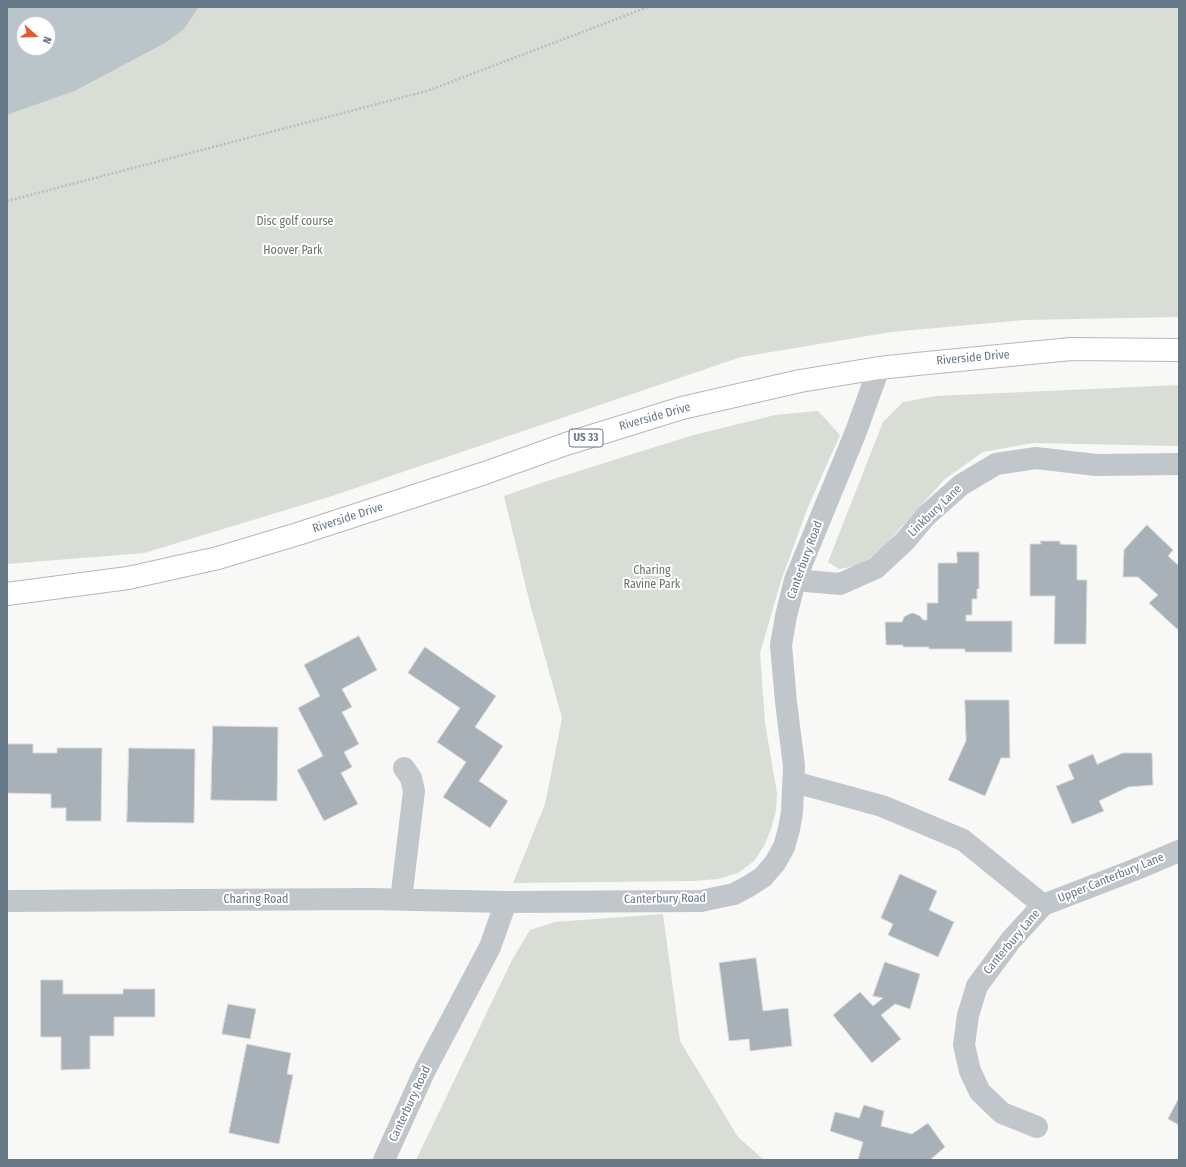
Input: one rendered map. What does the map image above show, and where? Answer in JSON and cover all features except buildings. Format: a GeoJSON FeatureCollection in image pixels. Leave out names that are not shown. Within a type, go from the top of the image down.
{"type":"FeatureCollection","features":[{"type":"Feature","properties":{"kind":"main road","name":"Riverside Drive"},"geometry":{"type":"LineString","coordinates":[[7,594],[128,578],[218,558],[301,533],[478,475],[566,444],[682,408],[800,381],[879,368],[1072,349],[1179,350]]}},
{"type":"Feature","properties":{"kind":"street","name":"Canterbury Road"},"geometry":{"type":"LineString","coordinates":[[384,1160],[425,1070],[490,947],[506,902],[701,901],[734,894],[763,876],[775,863],[784,847],[789,829],[794,782],[794,766],[781,645],[786,616],[795,580],[855,434],[879,368]]}},
{"type":"Feature","properties":{"kind":"street","name":"Linkbury Lane"},"geometry":{"type":"LineString","coordinates":[[795,580],[840,584],[876,568],[905,541],[926,516],[961,485],[996,464],[1036,458],[1096,465],[1179,464]]}},
{"type":"Feature","properties":{"kind":"street"},"geometry":{"type":"LineString","coordinates":[[402,900],[414,791],[411,778],[404,768]]}},
{"type":"Feature","properties":{"kind":"street","name":"Canterbury Lane"},"geometry":{"type":"LineString","coordinates":[[794,782],[882,806],[963,840],[1043,905],[1011,940],[977,986],[968,1015],[964,1045],[970,1071],[980,1092],[1002,1113],[1037,1127]]}},
{"type":"Feature","properties":{"kind":"street","name":"Upper Canterbury Lane"},"geometry":{"type":"LineString","coordinates":[[1043,905],[1179,851]]}},
{"type":"Feature","properties":{"kind":"street","name":"Charing Road"},"geometry":{"type":"LineString","coordinates":[[7,901],[363,899],[506,902]]}},
{"type":"Feature","properties":{"kind":"path"},"geometry":{"type":"LineString","coordinates":[[7,201],[427,91],[648,7]]}},
{"type":"Feature","properties":{"kind":"green space","name":"Hoover Park"},"geometry":{"type":"Polygon","coordinates":[[[199,7],[1179,7],[1179,317],[1024,320],[891,332],[741,357],[332,496],[144,553],[7,564],[7,115],[75,91],[167,42],[184,29],[199,7]]]}},
{"type":"Feature","properties":{"kind":"green space"},"geometry":{"type":"Polygon","coordinates":[[[1179,385],[1179,446],[1033,443],[983,452],[945,479],[878,553],[856,566],[839,569],[828,562],[883,422],[903,402],[936,396],[1179,385]]]}},
{"type":"Feature","properties":{"kind":"green space","name":"Charing Ravine Park"},"geometry":{"type":"Polygon","coordinates":[[[818,411],[840,435],[808,507],[781,581],[760,653],[765,723],[777,793],[776,811],[764,846],[754,861],[738,873],[718,879],[693,881],[513,883],[545,804],[562,718],[530,604],[504,496],[690,436],[775,415],[818,411]]]}},
{"type":"Feature","properties":{"kind":"green space"},"geometry":{"type":"Polygon","coordinates":[[[663,914],[680,1041],[738,1137],[764,1160],[416,1160],[512,960],[530,930],[555,922],[663,914]]]}},
{"type":"Feature","properties":{"kind":"shaded area"},"geometry":{"type":"Polygon","coordinates":[[[7,7],[199,7],[184,29],[167,42],[75,91],[7,115],[7,7]]]}},
{"type":"Feature","properties":{"kind":"park label","name":"Disc golf course"},"geometry":{"type":"Point","coordinates":[295,222]}}]}
